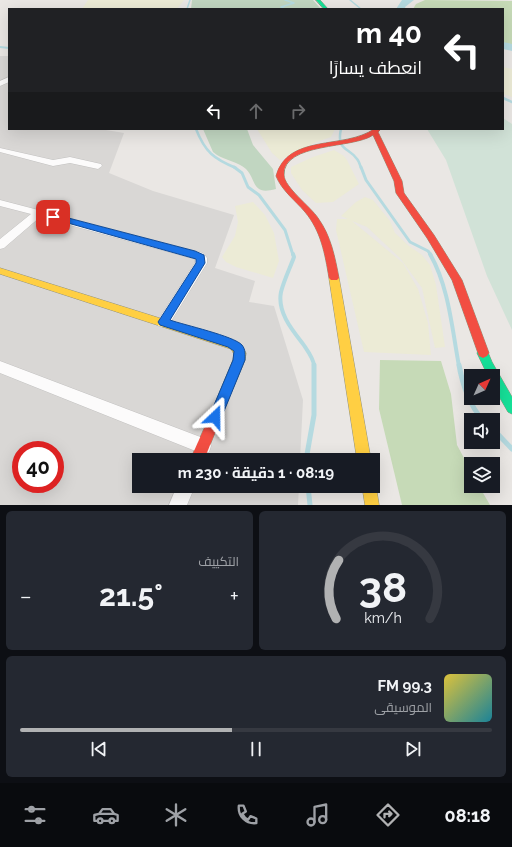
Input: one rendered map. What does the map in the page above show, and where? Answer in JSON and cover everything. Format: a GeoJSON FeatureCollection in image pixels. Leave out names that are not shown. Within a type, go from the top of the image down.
{"type":"FeatureCollection","features":[{"type":"Feature","properties":{"kind":"street"},"geometry":{"type":"LineString","coordinates":[[318,0],[325,8]]}},
{"type":"Feature","properties":{"kind":"street"},"geometry":{"type":"LineString","coordinates":[[363,453],[326,238],[315,219],[302,204],[285,189],[280,176],[282,167],[292,156],[313,148],[368,136],[376,131],[398,181],[400,193],[431,236],[457,280],[487,364],[512,408]]}},
{"type":"Feature","properties":{"kind":"street"},"geometry":{"type":"LineString","coordinates":[[0,150],[53,163],[70,160],[98,166]]}},
{"type":"Feature","properties":{"kind":"street"},"geometry":{"type":"LineString","coordinates":[[0,203],[199,256],[201,258],[200,263],[163,322]]}},
{"type":"Feature","properties":{"kind":"street"},"geometry":{"type":"LineString","coordinates":[[0,245],[39,213]]}},
{"type":"Feature","properties":{"kind":"street"},"geometry":{"type":"LineString","coordinates":[[0,270],[231,343],[238,349],[240,352],[239,360],[200,453]]}},
{"type":"Feature","properties":{"kind":"street"},"geometry":{"type":"LineString","coordinates":[[0,367],[203,446]]}},
{"type":"Feature","properties":{"kind":"street"},"geometry":{"type":"LineString","coordinates":[[178,505],[183,493]]}},
{"type":"Feature","properties":{"kind":"street"},"geometry":{"type":"LineString","coordinates":[[370,493],[372,505]]}},
{"type":"Feature","properties":{"kind":"shaded area"},"geometry":{"type":"Polygon","coordinates":[[[0,56],[8,56],[8,130],[106,130],[124,133],[109,173],[153,191],[234,215],[215,268],[255,281],[249,302],[274,306],[303,400],[300,453],[132,453],[132,493],[299,493],[298,505],[0,505],[0,56]]]}},
{"type":"Feature","properties":{"kind":"green space"},"geometry":{"type":"Polygon","coordinates":[[[88,0],[184,0],[178,8],[83,8],[88,0]]]}},
{"type":"Feature","properties":{"kind":"green space"},"geometry":{"type":"Polygon","coordinates":[[[192,0],[313,0],[320,8],[191,8],[192,0]]]}},
{"type":"Feature","properties":{"kind":"green space"},"geometry":{"type":"Polygon","coordinates":[[[425,0],[512,1],[512,45],[504,43],[504,8],[414,8],[416,4],[425,0]]]}},
{"type":"Feature","properties":{"kind":"green space"},"geometry":{"type":"Polygon","coordinates":[[[504,67],[512,69],[512,97],[504,94],[504,67]]]}},
{"type":"Feature","properties":{"kind":"green space"},"geometry":{"type":"Polygon","coordinates":[[[504,119],[512,124],[512,330],[487,276],[446,160],[428,130],[504,130],[504,119]]]}},
{"type":"Feature","properties":{"kind":"green space"},"geometry":{"type":"Polygon","coordinates":[[[203,130],[247,130],[253,145],[273,169],[276,189],[268,191],[258,189],[246,169],[220,157],[213,152],[203,130]]]}},
{"type":"Feature","properties":{"kind":"green space"},"geometry":{"type":"Polygon","coordinates":[[[258,130],[334,130],[331,137],[314,143],[280,160],[272,153],[258,130]]]}},
{"type":"Feature","properties":{"kind":"green space"},"geometry":{"type":"Polygon","coordinates":[[[334,150],[344,156],[347,160],[359,184],[333,202],[316,203],[302,190],[291,173],[291,167],[313,157],[334,150]]]}},
{"type":"Feature","properties":{"kind":"green space"},"geometry":{"type":"Polygon","coordinates":[[[365,197],[373,200],[390,221],[395,233],[409,246],[422,255],[430,265],[436,285],[445,347],[435,348],[422,288],[400,258],[367,227],[352,221],[403,263],[418,289],[428,323],[431,355],[364,352],[336,230],[337,219],[348,219],[341,216],[356,202],[365,197]]]}},
{"type":"Feature","properties":{"kind":"green space"},"geometry":{"type":"Polygon","coordinates":[[[253,202],[265,215],[274,233],[279,261],[273,278],[236,267],[226,262],[222,257],[235,236],[238,222],[235,206],[253,202]]]}},
{"type":"Feature","properties":{"kind":"green space"},"geometry":{"type":"Polygon","coordinates":[[[380,360],[441,361],[451,394],[457,445],[464,458],[464,493],[483,493],[490,505],[402,505],[379,409],[380,360]]]}},
{"type":"Feature","properties":{"kind":"waterway"},"geometry":{"type":"LineString","coordinates":[[187,8],[190,0]]}},
{"type":"Feature","properties":{"kind":"waterway"},"geometry":{"type":"LineString","coordinates":[[283,8],[281,7],[294,3],[285,0]]}},
{"type":"Feature","properties":{"kind":"waterway"},"geometry":{"type":"LineString","coordinates":[[350,0],[360,8]]}},
{"type":"Feature","properties":{"kind":"waterway"},"geometry":{"type":"LineString","coordinates":[[400,8],[406,1],[410,0]]}},
{"type":"Feature","properties":{"kind":"waterway"},"geometry":{"type":"LineString","coordinates":[[504,45],[512,48]]}},
{"type":"Feature","properties":{"kind":"waterway"},"geometry":{"type":"LineString","coordinates":[[0,47],[8,48]]}},
{"type":"Feature","properties":{"kind":"waterway"},"geometry":{"type":"LineString","coordinates":[[504,98],[512,102]]}},
{"type":"Feature","properties":{"kind":"waterway"},"geometry":{"type":"LineString","coordinates":[[196,130],[203,144],[211,154],[234,167]]}},
{"type":"Feature","properties":{"kind":"waterway"},"geometry":{"type":"LineString","coordinates":[[341,130],[340,141],[342,145],[354,155],[361,168]]}},
{"type":"Feature","properties":{"kind":"waterway"},"geometry":{"type":"LineString","coordinates":[[234,167],[242,173],[248,187],[259,195],[285,230],[293,255]]}},
{"type":"Feature","properties":{"kind":"waterway"},"geometry":{"type":"LineString","coordinates":[[361,167],[366,180],[410,242],[428,251],[431,255]]}},
{"type":"Feature","properties":{"kind":"waterway"},"geometry":{"type":"LineString","coordinates":[[293,254],[294,257],[281,292],[281,307],[290,327],[313,360],[314,366]]}},
{"type":"Feature","properties":{"kind":"waterway"},"geometry":{"type":"LineString","coordinates":[[430,254],[442,280],[446,294],[459,366]]}},
{"type":"Feature","properties":{"kind":"waterway"},"geometry":{"type":"LineString","coordinates":[[459,365],[467,394],[477,413]]}},
{"type":"Feature","properties":{"kind":"waterway"},"geometry":{"type":"LineString","coordinates":[[307,453],[314,415],[314,366]]}},
{"type":"Feature","properties":{"kind":"waterway"},"geometry":{"type":"LineString","coordinates":[[500,436],[512,449]]}},
{"type":"Feature","properties":{"kind":"waterway"},"geometry":{"type":"LineString","coordinates":[[309,493],[310,505]]}},
{"type":"Feature","properties":{"kind":"traffic: fast"},"geometry":{"type":"LineString","coordinates":[[318,0],[325,8]]}},
{"type":"Feature","properties":{"kind":"traffic: fast"},"geometry":{"type":"LineString","coordinates":[[483,353],[487,364],[512,408]]}},
{"type":"Feature","properties":{"kind":"traffic: slow"},"geometry":{"type":"LineString","coordinates":[[0,271],[235,346],[240,353],[239,360],[219,408]]}},
{"type":"Feature","properties":{"kind":"traffic: slow"},"geometry":{"type":"LineString","coordinates":[[334,278],[363,453]]}},
{"type":"Feature","properties":{"kind":"traffic: slow"},"geometry":{"type":"LineString","coordinates":[[370,493],[372,505]]}},
{"type":"Feature","properties":{"kind":"traffic: jam"},"geometry":{"type":"LineString","coordinates":[[334,278],[329,252],[320,227],[305,207],[285,187],[280,176],[281,172],[284,164],[290,157],[300,152],[310,148],[359,139],[368,136],[377,130]]}},
{"type":"Feature","properties":{"kind":"traffic: jam"},"geometry":{"type":"LineString","coordinates":[[375,132],[398,181],[400,193],[431,237],[457,280],[483,353]]}},
{"type":"Feature","properties":{"kind":"traffic: jam"},"geometry":{"type":"LineString","coordinates":[[200,453],[219,408]]}},
{"type":"Feature","properties":{"kind":"route"},"geometry":{"type":"LineString","coordinates":[[53,217],[195,254],[201,258],[202,260],[163,322],[231,343],[240,352],[239,360],[215,417]]}}]}
